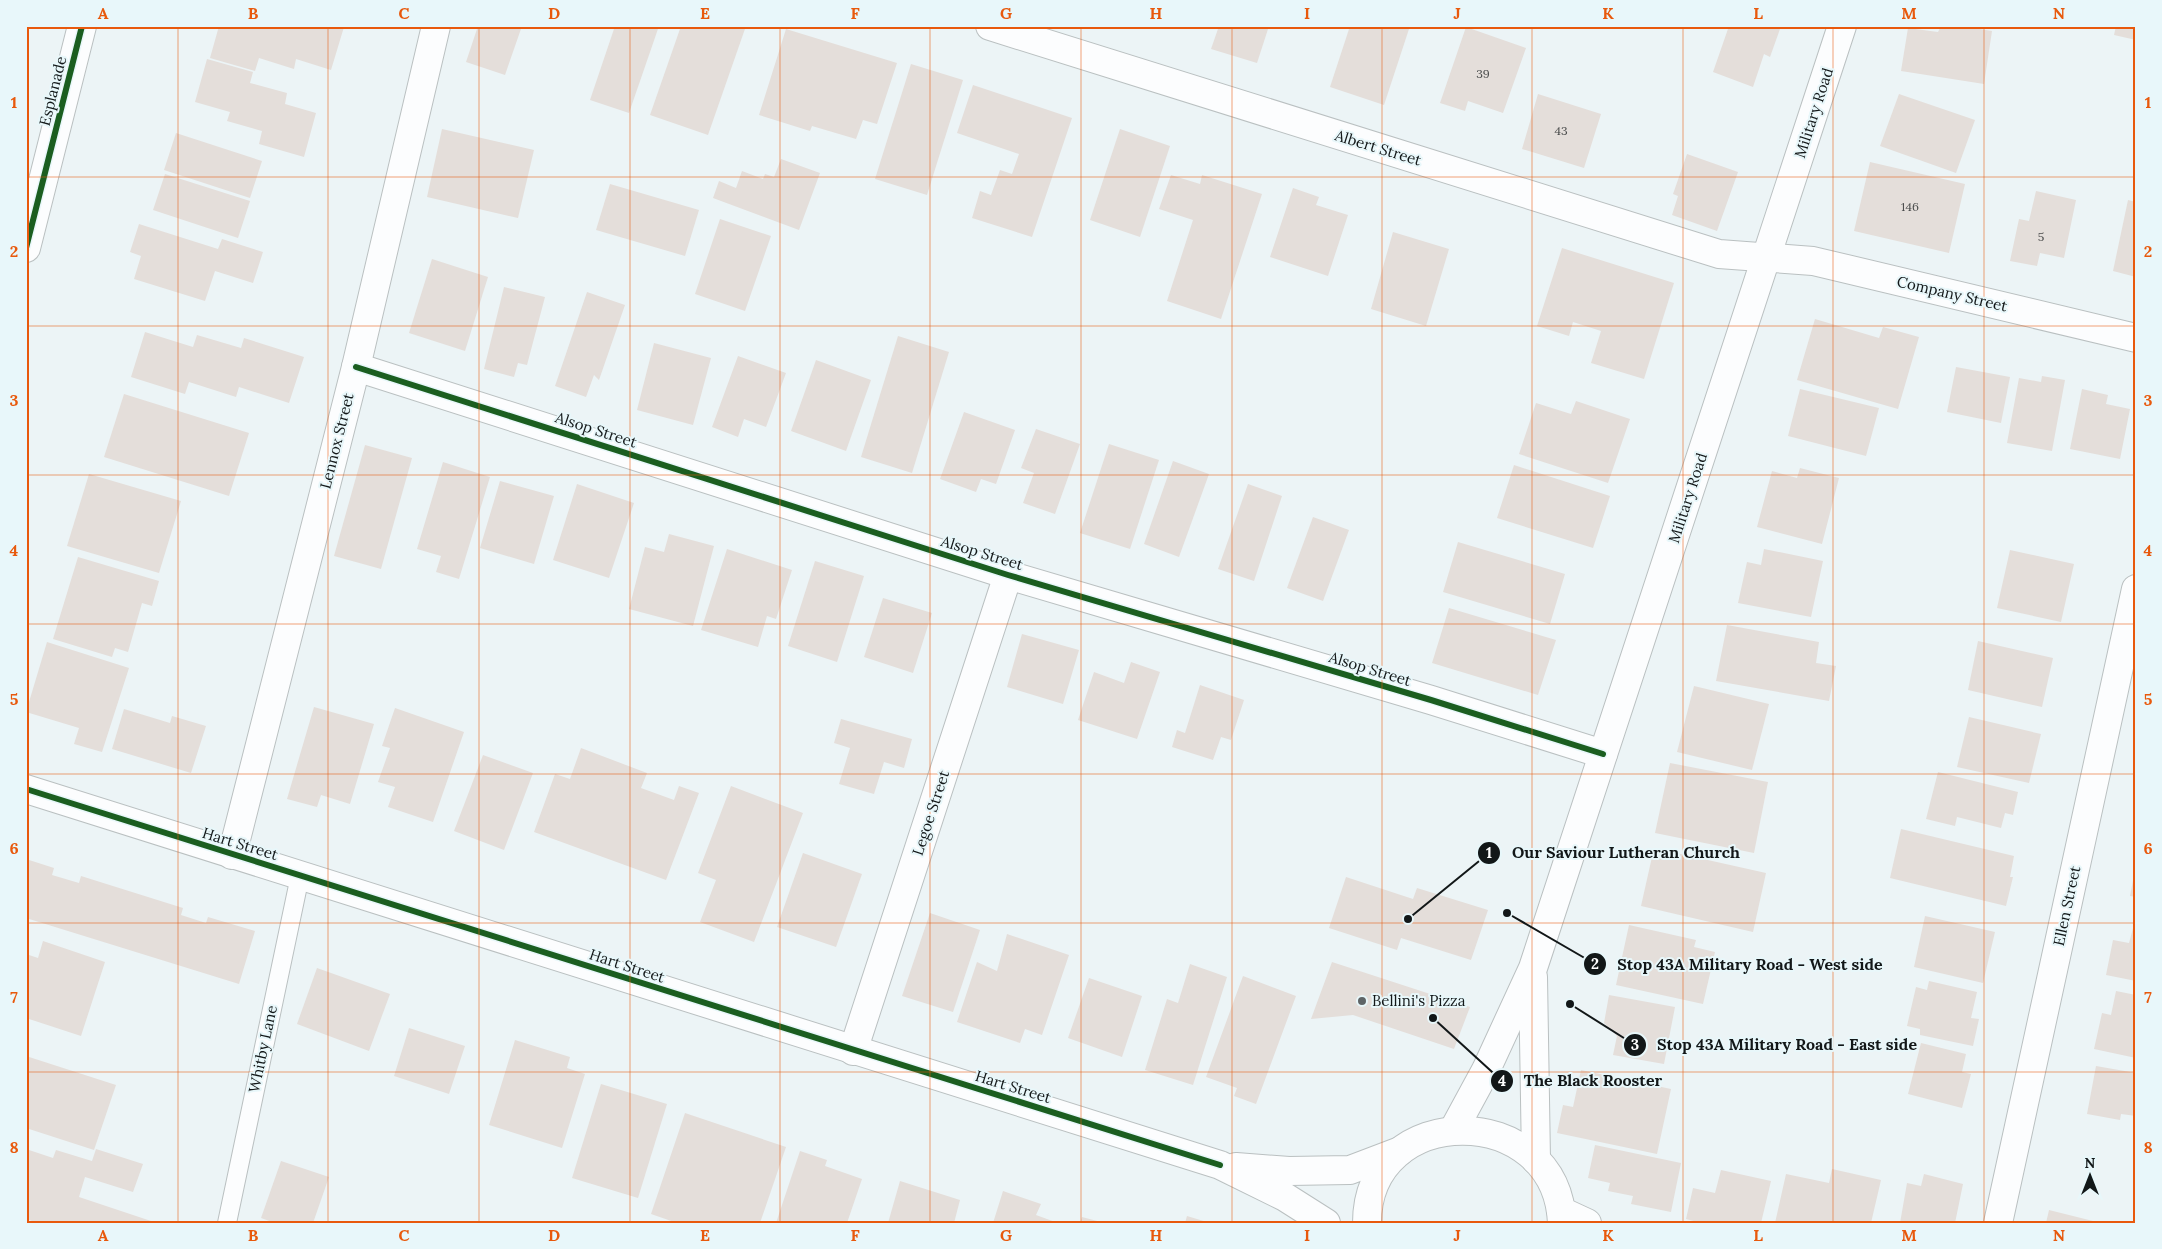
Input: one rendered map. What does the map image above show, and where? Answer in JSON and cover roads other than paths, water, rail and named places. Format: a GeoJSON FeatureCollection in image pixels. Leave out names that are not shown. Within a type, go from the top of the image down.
{"type":"FeatureCollection","features":[{"type":"Feature","properties":{"kind":"street","name":"Esplanade"},"geometry":{"type":"LineString","coordinates":[[26,248],[82,26]]}},
{"type":"Feature","properties":{"kind":"street","name":"Lennox Street"},"geometry":{"type":"LineString","coordinates":[[232,855],[356,367],[436,26]]}},
{"type":"Feature","properties":{"kind":"street","name":"Albert Street"},"geometry":{"type":"LineString","coordinates":[[990,26],[1719,254],[1768,257]]}},
{"type":"Feature","properties":{"kind":"street","name":"Military Road"},"geometry":{"type":"LineString","coordinates":[[1454,1130],[1486,1070],[1533,968],[1768,257],[1842,26]]}},
{"type":"Feature","properties":{"kind":"street","name":"Company Street"},"geometry":{"type":"LineString","coordinates":[[1768,257],[1813,261],[2136,338]]}},
{"type":"Feature","properties":{"kind":"street","name":"Alsop Street"},"geometry":{"type":"LineString","coordinates":[[356,367],[1008,575],[1431,700],[1603,754]]}},
{"type":"Feature","properties":{"kind":"street","name":"Legoe Street"},"geometry":{"type":"LineString","coordinates":[[853,1052],[1008,575]]}},
{"type":"Feature","properties":{"kind":"street","name":"Ellen Street"},"geometry":{"type":"LineString","coordinates":[[1998,1223],[2136,589]]}},
{"type":"Feature","properties":{"kind":"street","name":"Hart Street"},"geometry":{"type":"LineString","coordinates":[[26,789],[853,1052],[1220,1165],[1285,1197],[1326,1223]]}},
{"type":"Feature","properties":{"kind":"street","name":"Military Road"},"geometry":{"type":"LineString","coordinates":[[1533,968],[1536,1160]]}},
{"type":"Feature","properties":{"kind":"street"},"geometry":{"type":"LineString","coordinates":[[1367,1223],[1367,1207],[1374,1186],[1385,1168],[1404,1149],[1427,1137],[1454,1130],[1486,1132],[1513,1142],[1536,1160],[1553,1186],[1561,1217],[1587,1223]]}},
{"type":"Feature","properties":{"kind":"street","name":"Hart Street"},"geometry":{"type":"LineString","coordinates":[[1220,1165],[1290,1171],[1350,1170],[1404,1149]]}},
{"type":"Feature","properties":{"kind":"lane","name":"Whitby Lane"},"geometry":{"type":"LineString","coordinates":[[227,1223],[300,876]]}},
{"type":"Feature","properties":{"kind":"place","name":"Stop 43A Military Road - West side"},"geometry":{"type":"Point","coordinates":[1507,913]}},
{"type":"Feature","properties":{"kind":"place","name":"Our Saviour Lutheran Church"},"geometry":{"type":"Point","coordinates":[1408,919]}},
{"type":"Feature","properties":{"kind":"place","name":"Bellini's Pizza"},"geometry":{"type":"Point","coordinates":[1362,1001]}},
{"type":"Feature","properties":{"kind":"place","name":"Stop 43A Military Road - East side"},"geometry":{"type":"Point","coordinates":[1570,1004]}},
{"type":"Feature","properties":{"kind":"place","name":"The Black Rooster"},"geometry":{"type":"Point","coordinates":[1433,1018]}}]}
